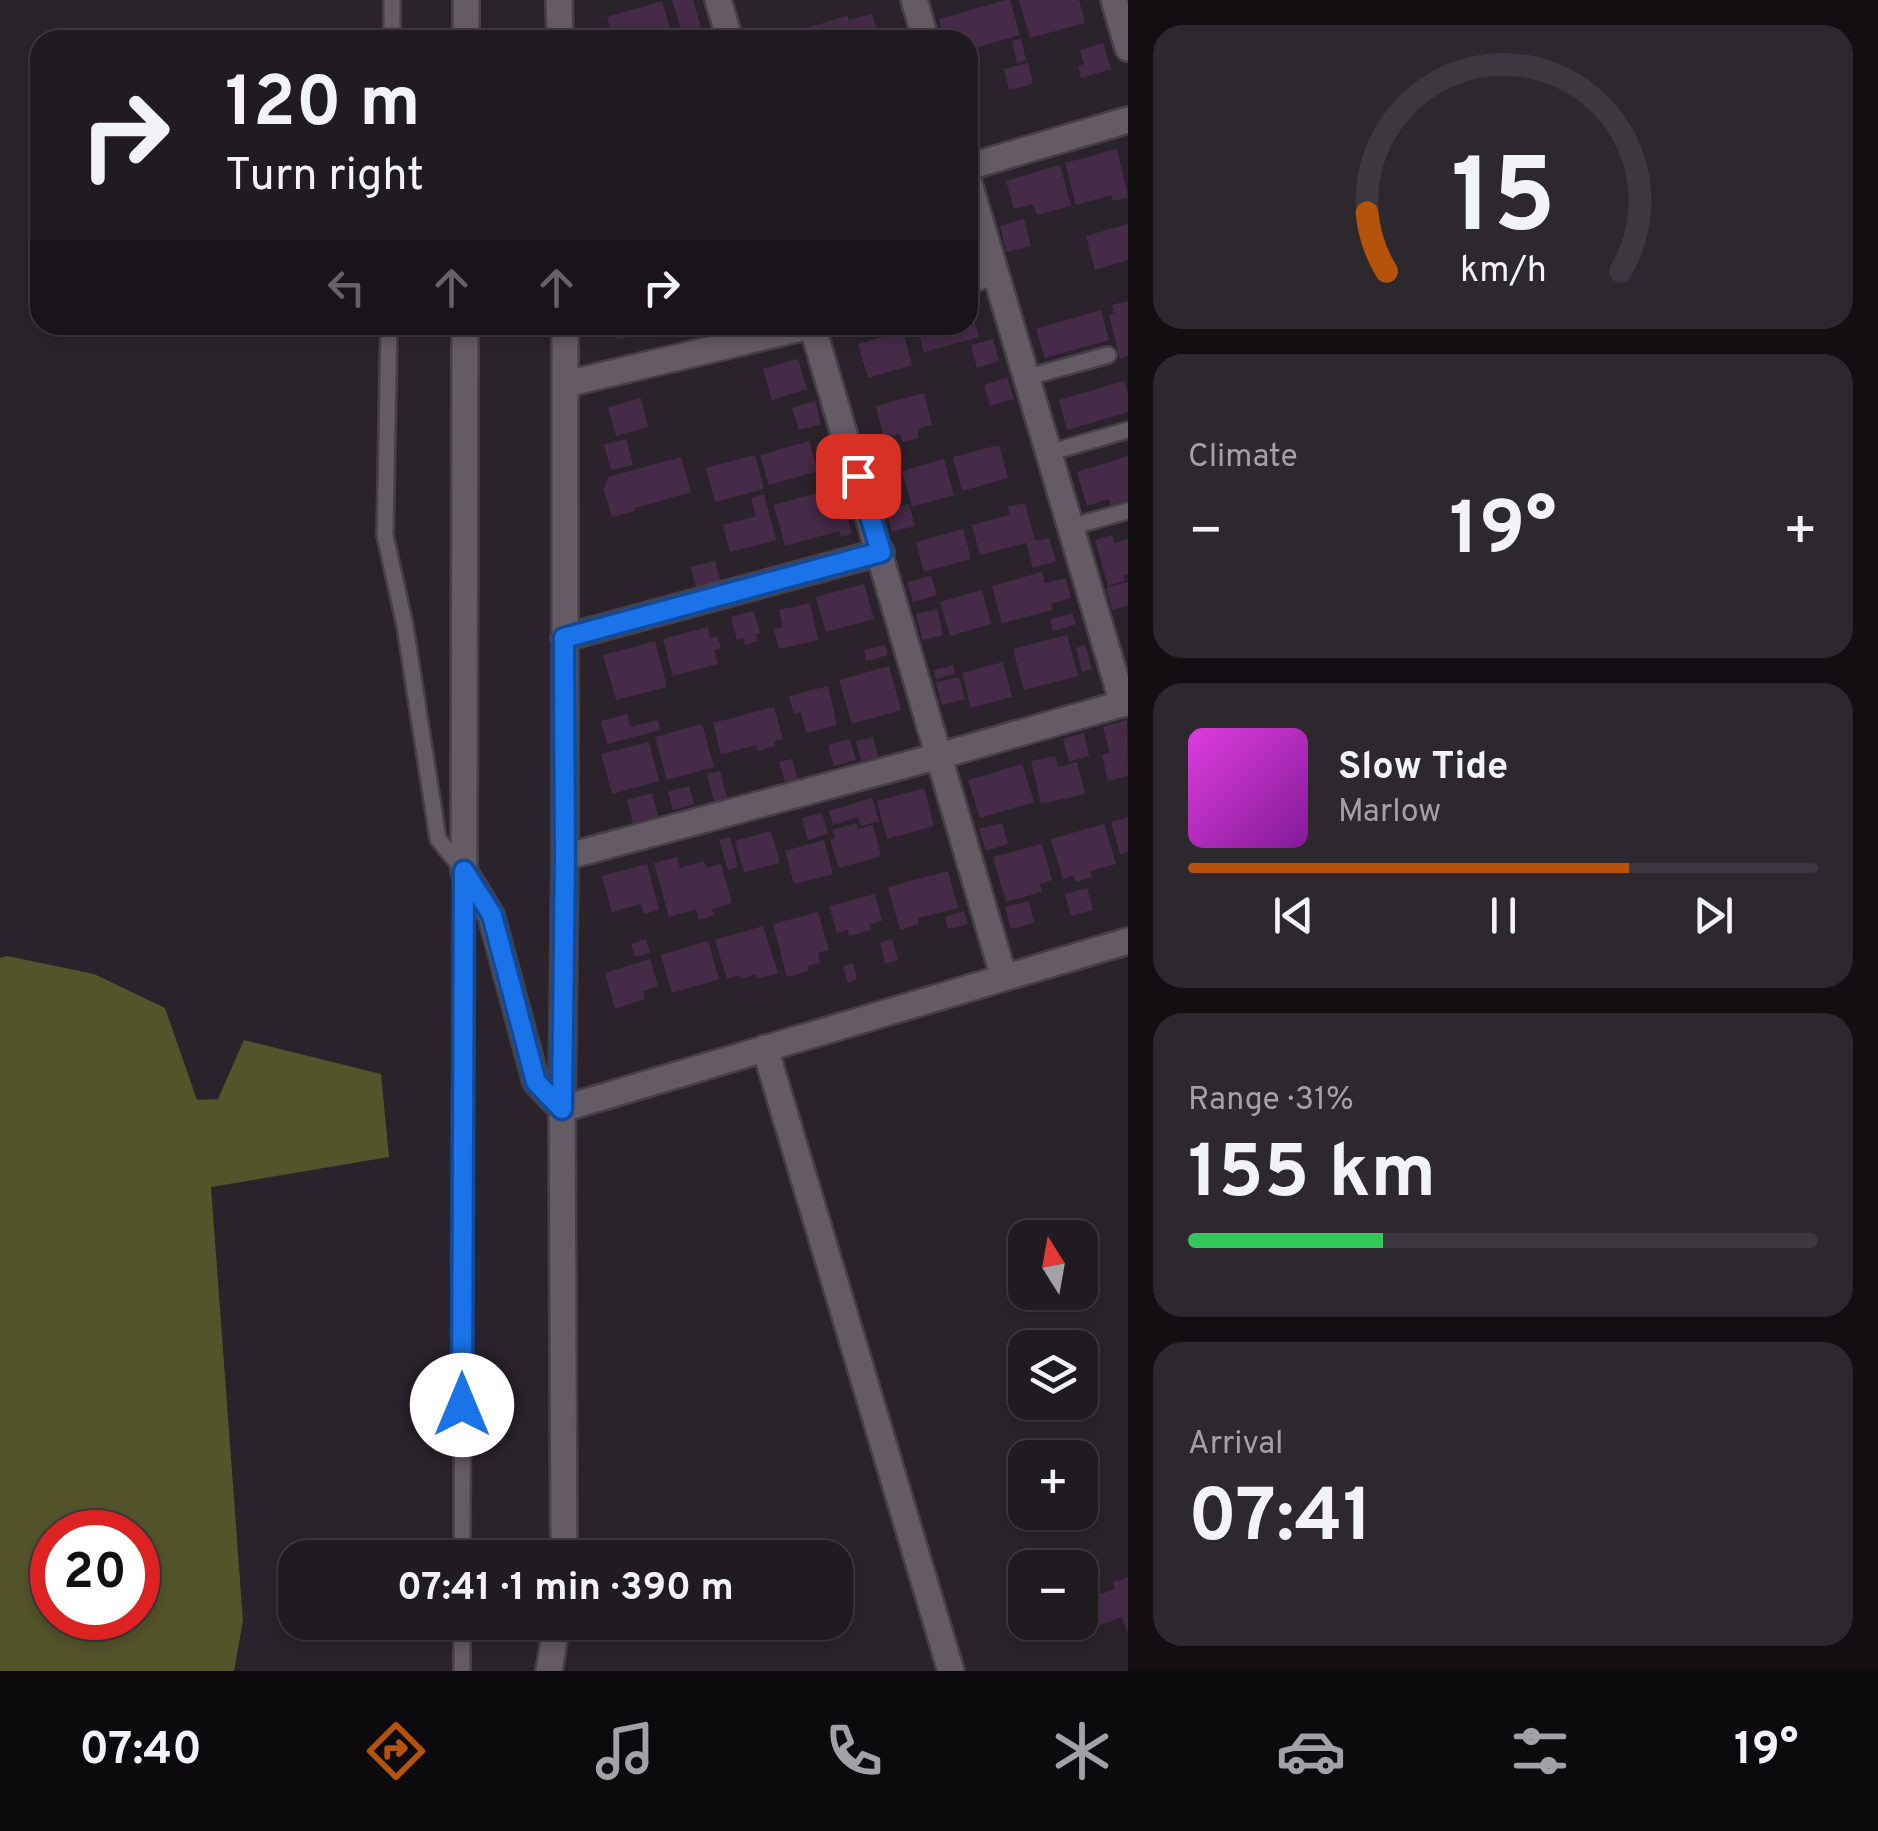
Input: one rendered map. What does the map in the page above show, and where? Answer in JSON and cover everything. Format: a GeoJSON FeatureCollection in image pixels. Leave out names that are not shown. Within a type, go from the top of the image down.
{"type":"FeatureCollection","features":[{"type":"Feature","properties":{"kind":"street"},"geometry":{"type":"LineString","coordinates":[[466,0],[466,30]]}},
{"type":"Feature","properties":{"kind":"street"},"geometry":{"type":"LineString","coordinates":[[559,0],[560,30]]}},
{"type":"Feature","properties":{"kind":"street"},"geometry":{"type":"LineString","coordinates":[[718,0],[727,30]]}},
{"type":"Feature","properties":{"kind":"street"},"geometry":{"type":"LineString","coordinates":[[914,0],[923,30]]}},
{"type":"Feature","properties":{"kind":"street"},"geometry":{"type":"LineString","coordinates":[[1114,0],[1128,48]]}},
{"type":"Feature","properties":{"kind":"street"},"geometry":{"type":"LineString","coordinates":[[978,164],[1128,120]]}},
{"type":"Feature","properties":{"kind":"street"},"geometry":{"type":"LineString","coordinates":[[565,857],[1126,703],[978,215]]}},
{"type":"Feature","properties":{"kind":"street"},"geometry":{"type":"LineString","coordinates":[[978,277],[994,272]]}},
{"type":"Feature","properties":{"kind":"street"},"geometry":{"type":"LineString","coordinates":[[465,335],[464,871],[492,915],[536,1082],[562,1109]]}},
{"type":"Feature","properties":{"kind":"street"},"geometry":{"type":"LineString","coordinates":[[564,335],[564,1540]]}},
{"type":"Feature","properties":{"kind":"street"},"geometry":{"type":"LineString","coordinates":[[566,384],[771,335]]}},
{"type":"Feature","properties":{"kind":"street"},"geometry":{"type":"LineString","coordinates":[[816,335],[1004,978]]}},
{"type":"Feature","properties":{"kind":"street"},"geometry":{"type":"LineString","coordinates":[[564,638],[881,552]]}},
{"type":"Feature","properties":{"kind":"street"},"geometry":{"type":"LineString","coordinates":[[562,1109],[1128,941]]}},
{"type":"Feature","properties":{"kind":"street"},"geometry":{"type":"LineString","coordinates":[[765,1048],[952,1671]]}},
{"type":"Feature","properties":{"kind":"street"},"geometry":{"type":"LineString","coordinates":[[549,1671],[554,1640]]}},
{"type":"Feature","properties":{"kind":"lane"},"geometry":{"type":"LineString","coordinates":[[392,0],[392,30]]}},
{"type":"Feature","properties":{"kind":"lane"},"geometry":{"type":"LineString","coordinates":[[388,335],[386,535],[405,626],[438,839],[464,871],[462,1540]]}},
{"type":"Feature","properties":{"kind":"lane"},"geometry":{"type":"LineString","coordinates":[[1026,378],[1108,354]]}},
{"type":"Feature","properties":{"kind":"lane"},"geometry":{"type":"LineString","coordinates":[[1048,453],[1128,430]]}},
{"type":"Feature","properties":{"kind":"lane"},"geometry":{"type":"LineString","coordinates":[[1070,528],[1128,512]]}},
{"type":"Feature","properties":{"kind":"lane"},"geometry":{"type":"LineString","coordinates":[[462,1640],[462,1671]]}},
{"type":"Feature","properties":{"kind":"shaded area"},"geometry":{"type":"Polygon","coordinates":[[[7,956],[94,974],[165,1008],[197,1100],[218,1099],[244,1040],[381,1074],[389,1157],[211,1187],[243,1621],[234,1671],[0,1671],[0,958],[7,956]]]}},
{"type":"Feature","properties":{"kind":"building"},"geometry":{"type":"Polygon","coordinates":[[[672,0],[693,0],[702,30],[681,30],[672,0]]]}},
{"type":"Feature","properties":{"kind":"building"},"geometry":{"type":"Polygon","coordinates":[[[1010,0],[1020,35],[978,47],[978,30],[942,30],[939,19],[1010,0]]]}},
{"type":"Feature","properties":{"kind":"building"},"geometry":{"type":"Polygon","coordinates":[[[1019,0],[1079,0],[1085,23],[1030,38],[1019,0]]]}},
{"type":"Feature","properties":{"kind":"building"},"geometry":{"type":"Polygon","coordinates":[[[662,1],[670,30],[611,30],[607,17],[662,1]]]}},
{"type":"Feature","properties":{"kind":"building"},"geometry":{"type":"Polygon","coordinates":[[[872,14],[877,30],[800,30],[847,16],[849,20],[872,14]]]}},
{"type":"Feature","properties":{"kind":"building"},"geometry":{"type":"Polygon","coordinates":[[[1021,39],[1026,60],[1017,63],[1012,41],[1021,39]]]}},
{"type":"Feature","properties":{"kind":"building"},"geometry":{"type":"Polygon","coordinates":[[[1103,43],[1111,69],[1081,78],[1078,66],[1084,64],[1080,50],[1103,43]]]}},
{"type":"Feature","properties":{"kind":"building"},"geometry":{"type":"Polygon","coordinates":[[[1028,63],[1033,84],[1009,90],[1004,69],[1028,63]]]}},
{"type":"Feature","properties":{"kind":"building"},"geometry":{"type":"Polygon","coordinates":[[[1117,149],[1128,197],[1113,201],[1111,195],[1076,205],[1065,163],[1117,149]]]}},
{"type":"Feature","properties":{"kind":"building"},"geometry":{"type":"Polygon","coordinates":[[[1060,165],[1071,206],[1037,215],[1033,204],[1014,209],[1006,181],[1060,165]]]}},
{"type":"Feature","properties":{"kind":"building"},"geometry":{"type":"Polygon","coordinates":[[[1024,219],[1031,246],[1006,252],[1000,226],[1024,219]]]}},
{"type":"Feature","properties":{"kind":"building"},"geometry":{"type":"Polygon","coordinates":[[[1128,224],[1128,260],[1095,270],[1086,236],[1128,224]]]}},
{"type":"Feature","properties":{"kind":"building"},"geometry":{"type":"Polygon","coordinates":[[[1128,301],[1128,356],[1120,359],[1109,315],[1114,313],[1112,305],[1128,301]]]}},
{"type":"Feature","properties":{"kind":"building"},"geometry":{"type":"Polygon","coordinates":[[[1101,310],[1109,340],[1045,358],[1036,329],[1101,310]]]}},
{"type":"Feature","properties":{"kind":"building"},"geometry":{"type":"Polygon","coordinates":[[[978,334],[979,337],[924,352],[920,335],[978,334]]]}},
{"type":"Feature","properties":{"kind":"building"},"geometry":{"type":"Polygon","coordinates":[[[904,335],[912,365],[868,378],[858,344],[904,335]]]}},
{"type":"Feature","properties":{"kind":"building"},"geometry":{"type":"Polygon","coordinates":[[[993,339],[999,361],[977,368],[971,345],[993,339]]]}},
{"type":"Feature","properties":{"kind":"building"},"geometry":{"type":"Polygon","coordinates":[[[798,359],[807,389],[772,400],[763,369],[798,359]]]}},
{"type":"Feature","properties":{"kind":"building"},"geometry":{"type":"Polygon","coordinates":[[[1007,378],[1014,399],[990,406],[984,385],[1007,378]]]}},
{"type":"Feature","properties":{"kind":"building"},"geometry":{"type":"Polygon","coordinates":[[[1124,381],[1128,412],[1067,430],[1059,400],[1124,381]]]}},
{"type":"Feature","properties":{"kind":"building"},"geometry":{"type":"Polygon","coordinates":[[[924,393],[932,425],[917,429],[919,438],[902,442],[900,434],[884,438],[876,406],[924,393]]]}},
{"type":"Feature","properties":{"kind":"building"},"geometry":{"type":"Polygon","coordinates":[[[641,398],[648,427],[616,436],[608,407],[641,398]]]}},
{"type":"Feature","properties":{"kind":"building"},"geometry":{"type":"Polygon","coordinates":[[[815,401],[821,424],[799,430],[792,408],[815,401]]]}},
{"type":"Feature","properties":{"kind":"building"},"geometry":{"type":"Polygon","coordinates":[[[626,439],[633,465],[611,470],[604,444],[626,439]]]}},
{"type":"Feature","properties":{"kind":"building"},"geometry":{"type":"Polygon","coordinates":[[[894,440],[900,461],[875,468],[869,447],[894,440]]]}},
{"type":"Feature","properties":{"kind":"building"},"geometry":{"type":"Polygon","coordinates":[[[809,441],[816,465],[838,459],[844,481],[822,487],[818,471],[769,485],[760,455],[809,441]]]}},
{"type":"Feature","properties":{"kind":"building"},"geometry":{"type":"Polygon","coordinates":[[[999,445],[1008,478],[962,491],[953,457],[999,445]]]}},
{"type":"Feature","properties":{"kind":"building"},"geometry":{"type":"Polygon","coordinates":[[[755,455],[764,489],[715,502],[706,468],[755,455]]]}},
{"type":"Feature","properties":{"kind":"building"},"geometry":{"type":"Polygon","coordinates":[[[1128,456],[1128,500],[1111,505],[1109,499],[1087,506],[1077,472],[1128,456]]]}},
{"type":"Feature","properties":{"kind":"building"},"geometry":{"type":"Polygon","coordinates":[[[681,457],[691,492],[612,517],[604,490],[608,477],[681,457]]]}},
{"type":"Feature","properties":{"kind":"building"},"geometry":{"type":"Polygon","coordinates":[[[944,459],[954,495],[912,507],[902,471],[944,459]]]}},
{"type":"Feature","properties":{"kind":"building"},"geometry":{"type":"Polygon","coordinates":[[[838,487],[852,534],[841,537],[839,531],[785,546],[774,505],[838,487]]]}},
{"type":"Feature","properties":{"kind":"building"},"geometry":{"type":"Polygon","coordinates":[[[764,494],[776,540],[730,552],[723,525],[756,516],[751,498],[764,494]]]}},
{"type":"Feature","properties":{"kind":"building"},"geometry":{"type":"Polygon","coordinates":[[[1025,503],[1035,541],[1049,538],[1056,561],[1033,568],[1026,543],[980,555],[972,525],[1010,515],[1008,507],[1025,503]]]}},
{"type":"Feature","properties":{"kind":"building"},"geometry":{"type":"Polygon","coordinates":[[[909,504],[915,526],[892,532],[886,510],[909,504]]]}},
{"type":"Feature","properties":{"kind":"building"},"geometry":{"type":"Polygon","coordinates":[[[963,529],[971,559],[924,572],[916,542],[963,529]]]}},
{"type":"Feature","properties":{"kind":"building"},"geometry":{"type":"Polygon","coordinates":[[[1112,535],[1114,543],[1128,539],[1128,574],[1123,575],[1125,581],[1108,586],[1095,540],[1112,535]]]}},
{"type":"Feature","properties":{"kind":"building"},"geometry":{"type":"Polygon","coordinates":[[[715,561],[721,584],[697,590],[690,567],[715,561]]]}},
{"type":"Feature","properties":{"kind":"building"},"geometry":{"type":"Polygon","coordinates":[[[1042,572],[1045,583],[1066,578],[1071,598],[1051,604],[1053,610],[1002,623],[992,586],[1042,572]]]}},
{"type":"Feature","properties":{"kind":"building"},"geometry":{"type":"Polygon","coordinates":[[[931,576],[937,595],[913,602],[907,582],[931,576]]]}},
{"type":"Feature","properties":{"kind":"building"},"geometry":{"type":"Polygon","coordinates":[[[1128,582],[1128,605],[1112,610],[1106,588],[1128,582]]]}},
{"type":"Feature","properties":{"kind":"building"},"geometry":{"type":"Polygon","coordinates":[[[864,584],[874,619],[826,632],[816,597],[864,584]]]}},
{"type":"Feature","properties":{"kind":"building"},"geometry":{"type":"Polygon","coordinates":[[[982,590],[991,624],[950,636],[940,602],[982,590]]]}},
{"type":"Feature","properties":{"kind":"building"},"geometry":{"type":"Polygon","coordinates":[[[810,603],[818,640],[779,649],[774,629],[783,627],[779,610],[810,603]]]}},
{"type":"Feature","properties":{"kind":"building"},"geometry":{"type":"Polygon","coordinates":[[[937,609],[943,635],[923,640],[916,614],[937,609]]]}},
{"type":"Feature","properties":{"kind":"building"},"geometry":{"type":"Polygon","coordinates":[[[754,611],[760,633],[756,634],[758,641],[745,645],[744,638],[737,640],[731,617],[754,611]]]}},
{"type":"Feature","properties":{"kind":"building"},"geometry":{"type":"Polygon","coordinates":[[[1072,613],[1076,624],[1053,631],[1050,619],[1072,613]]]}},
{"type":"Feature","properties":{"kind":"building"},"geometry":{"type":"Polygon","coordinates":[[[708,627],[710,638],[717,636],[721,648],[714,650],[718,664],[673,676],[663,639],[708,627]]]}},
{"type":"Feature","properties":{"kind":"building"},"geometry":{"type":"Polygon","coordinates":[[[1067,635],[1078,676],[1024,690],[1013,649],[1067,635]]]}},
{"type":"Feature","properties":{"kind":"building"},"geometry":{"type":"Polygon","coordinates":[[[655,641],[667,687],[616,700],[603,655],[655,641]]]}},
{"type":"Feature","properties":{"kind":"building"},"geometry":{"type":"Polygon","coordinates":[[[885,645],[888,655],[866,661],[864,650],[885,645]]]}},
{"type":"Feature","properties":{"kind":"building"},"geometry":{"type":"Polygon","coordinates":[[[1085,645],[1092,669],[1082,672],[1076,648],[1085,645]]]}},
{"type":"Feature","properties":{"kind":"building"},"geometry":{"type":"Polygon","coordinates":[[[1003,662],[1012,697],[971,708],[962,673],[1003,662]]]}},
{"type":"Feature","properties":{"kind":"building"},"geometry":{"type":"Polygon","coordinates":[[[953,665],[955,674],[936,679],[934,670],[953,665]]]}},
{"type":"Feature","properties":{"kind":"building"},"geometry":{"type":"Polygon","coordinates":[[[889,666],[901,710],[852,724],[839,680],[889,666]]]}},
{"type":"Feature","properties":{"kind":"building"},"geometry":{"type":"Polygon","coordinates":[[[959,677],[965,699],[942,705],[936,683],[959,677]]]}},
{"type":"Feature","properties":{"kind":"building"},"geometry":{"type":"Polygon","coordinates":[[[828,686],[837,725],[806,733],[801,712],[794,714],[789,696],[828,686]]]}},
{"type":"Feature","properties":{"kind":"building"},"geometry":{"type":"Polygon","coordinates":[[[774,707],[783,739],[758,751],[756,745],[721,755],[713,723],[774,707]]]}},
{"type":"Feature","properties":{"kind":"building"},"geometry":{"type":"Polygon","coordinates":[[[627,714],[630,727],[658,720],[660,730],[607,744],[601,721],[627,714]]]}},
{"type":"Feature","properties":{"kind":"building"},"geometry":{"type":"Polygon","coordinates":[[[1127,720],[1128,776],[1108,781],[1102,755],[1110,753],[1103,727],[1127,720]]]}},
{"type":"Feature","properties":{"kind":"building"},"geometry":{"type":"Polygon","coordinates":[[[702,724],[714,767],[667,780],[655,737],[702,724]]]}},
{"type":"Feature","properties":{"kind":"building"},"geometry":{"type":"Polygon","coordinates":[[[1084,733],[1089,756],[1069,762],[1063,739],[1084,733]]]}},
{"type":"Feature","properties":{"kind":"building"},"geometry":{"type":"Polygon","coordinates":[[[873,737],[878,757],[861,761],[856,741],[873,737]]]}},
{"type":"Feature","properties":{"kind":"building"},"geometry":{"type":"Polygon","coordinates":[[[850,739],[856,760],[834,766],[828,745],[850,739]]]}},
{"type":"Feature","properties":{"kind":"building"},"geometry":{"type":"Polygon","coordinates":[[[649,742],[659,781],[612,794],[601,754],[649,742]]]}},
{"type":"Feature","properties":{"kind":"building"},"geometry":{"type":"Polygon","coordinates":[[[1055,756],[1058,767],[1077,762],[1085,794],[1041,804],[1031,761],[1055,756]]]}},
{"type":"Feature","properties":{"kind":"building"},"geometry":{"type":"Polygon","coordinates":[[[792,759],[798,782],[786,785],[779,762],[792,759]]]}},
{"type":"Feature","properties":{"kind":"building"},"geometry":{"type":"Polygon","coordinates":[[[1022,764],[1034,802],[980,818],[968,780],[1022,764]]]}},
{"type":"Feature","properties":{"kind":"building"},"geometry":{"type":"Polygon","coordinates":[[[720,771],[728,801],[715,804],[707,774],[720,771]]]}},
{"type":"Feature","properties":{"kind":"building"},"geometry":{"type":"Polygon","coordinates":[[[689,786],[694,804],[673,810],[668,792],[689,786]]]}},
{"type":"Feature","properties":{"kind":"building"},"geometry":{"type":"Polygon","coordinates":[[[924,788],[934,826],[887,839],[877,801],[924,788]]]}},
{"type":"Feature","properties":{"kind":"building"},"geometry":{"type":"Polygon","coordinates":[[[652,793],[658,816],[633,823],[627,800],[652,793]]]}},
{"type":"Feature","properties":{"kind":"building"},"geometry":{"type":"Polygon","coordinates":[[[872,798],[879,821],[861,826],[858,817],[833,825],[829,811],[872,798]]]}},
{"type":"Feature","properties":{"kind":"building"},"geometry":{"type":"Polygon","coordinates":[[[822,813],[828,834],[808,840],[802,818],[822,813]]]}},
{"type":"Feature","properties":{"kind":"building"},"geometry":{"type":"Polygon","coordinates":[[[1128,817],[1128,852],[1120,854],[1111,822],[1128,817]]]}},
{"type":"Feature","properties":{"kind":"building"},"geometry":{"type":"Polygon","coordinates":[[[856,823],[858,829],[873,825],[881,856],[839,868],[830,840],[835,838],[833,830],[856,823]]]}},
{"type":"Feature","properties":{"kind":"building"},"geometry":{"type":"Polygon","coordinates":[[[1002,823],[1008,844],[986,851],[979,829],[1002,823]]]}},
{"type":"Feature","properties":{"kind":"building"},"geometry":{"type":"Polygon","coordinates":[[[1104,824],[1116,864],[1090,871],[1092,877],[1076,882],[1074,876],[1063,879],[1051,839],[1104,824]]]}},
{"type":"Feature","properties":{"kind":"building"},"geometry":{"type":"Polygon","coordinates":[[[771,831],[780,863],[744,872],[735,841],[771,831]]]}},
{"type":"Feature","properties":{"kind":"building"},"geometry":{"type":"Polygon","coordinates":[[[730,837],[738,867],[728,870],[719,840],[730,837]]]}},
{"type":"Feature","properties":{"kind":"building"},"geometry":{"type":"Polygon","coordinates":[[[824,840],[833,874],[794,884],[785,851],[824,840]]]}},
{"type":"Feature","properties":{"kind":"building"},"geometry":{"type":"Polygon","coordinates":[[[1042,844],[1052,880],[1040,884],[1042,892],[1006,902],[993,857],[1042,844]]]}},
{"type":"Feature","properties":{"kind":"building"},"geometry":{"type":"Polygon","coordinates":[[[677,857],[680,868],[704,861],[706,868],[721,864],[732,903],[712,909],[714,915],[699,920],[696,909],[669,917],[654,863],[677,857]]]}},
{"type":"Feature","properties":{"kind":"building"},"geometry":{"type":"Polygon","coordinates":[[[647,864],[659,910],[644,914],[641,904],[612,912],[602,876],[647,864]]]}},
{"type":"Feature","properties":{"kind":"building"},"geometry":{"type":"Polygon","coordinates":[[[948,871],[958,908],[918,918],[919,924],[900,930],[888,887],[948,871]]]}},
{"type":"Feature","properties":{"kind":"building"},"geometry":{"type":"Polygon","coordinates":[[[1087,888],[1093,910],[1071,916],[1065,894],[1087,888]]]}},
{"type":"Feature","properties":{"kind":"building"},"geometry":{"type":"Polygon","coordinates":[[[875,894],[882,921],[869,924],[871,930],[849,936],[848,930],[837,933],[829,906],[875,894]]]}},
{"type":"Feature","properties":{"kind":"building"},"geometry":{"type":"Polygon","coordinates":[[[1029,901],[1034,923],[1011,929],[1005,907],[1029,901]]]}},
{"type":"Feature","properties":{"kind":"building"},"geometry":{"type":"Polygon","coordinates":[[[964,911],[968,924],[948,929],[945,917],[964,911]]]}},
{"type":"Feature","properties":{"kind":"building"},"geometry":{"type":"Polygon","coordinates":[[[818,912],[829,950],[818,953],[820,963],[807,966],[809,971],[787,977],[773,924],[818,912]]]}},
{"type":"Feature","properties":{"kind":"building"},"geometry":{"type":"Polygon","coordinates":[[[763,926],[778,973],[757,979],[756,974],[727,979],[715,940],[763,926]]]}},
{"type":"Feature","properties":{"kind":"building"},"geometry":{"type":"Polygon","coordinates":[[[646,939],[650,953],[635,957],[631,944],[646,939]]]}},
{"type":"Feature","properties":{"kind":"building"},"geometry":{"type":"Polygon","coordinates":[[[892,939],[898,960],[885,964],[880,942],[892,939]]]}},
{"type":"Feature","properties":{"kind":"building"},"geometry":{"type":"Polygon","coordinates":[[[708,941],[719,979],[672,993],[661,955],[708,941]]]}},
{"type":"Feature","properties":{"kind":"building"},"geometry":{"type":"Polygon","coordinates":[[[650,959],[658,986],[643,991],[645,999],[615,1009],[605,973],[650,959]]]}},
{"type":"Feature","properties":{"kind":"building"},"geometry":{"type":"Polygon","coordinates":[[[853,963],[857,980],[848,983],[843,966],[853,963]]]}},
{"type":"Feature","properties":{"kind":"building"},"geometry":{"type":"Polygon","coordinates":[[[1128,1577],[1128,1633],[1122,1617],[1098,1626],[1098,1595],[1115,1589],[1113,1582],[1128,1577]]]}},
{"type":"Feature","properties":{"kind":"route"},"geometry":{"type":"LineString","coordinates":[[462,1405],[464,871],[492,915],[536,1082],[562,1109],[564,638],[881,552],[858,476]]}}]}
